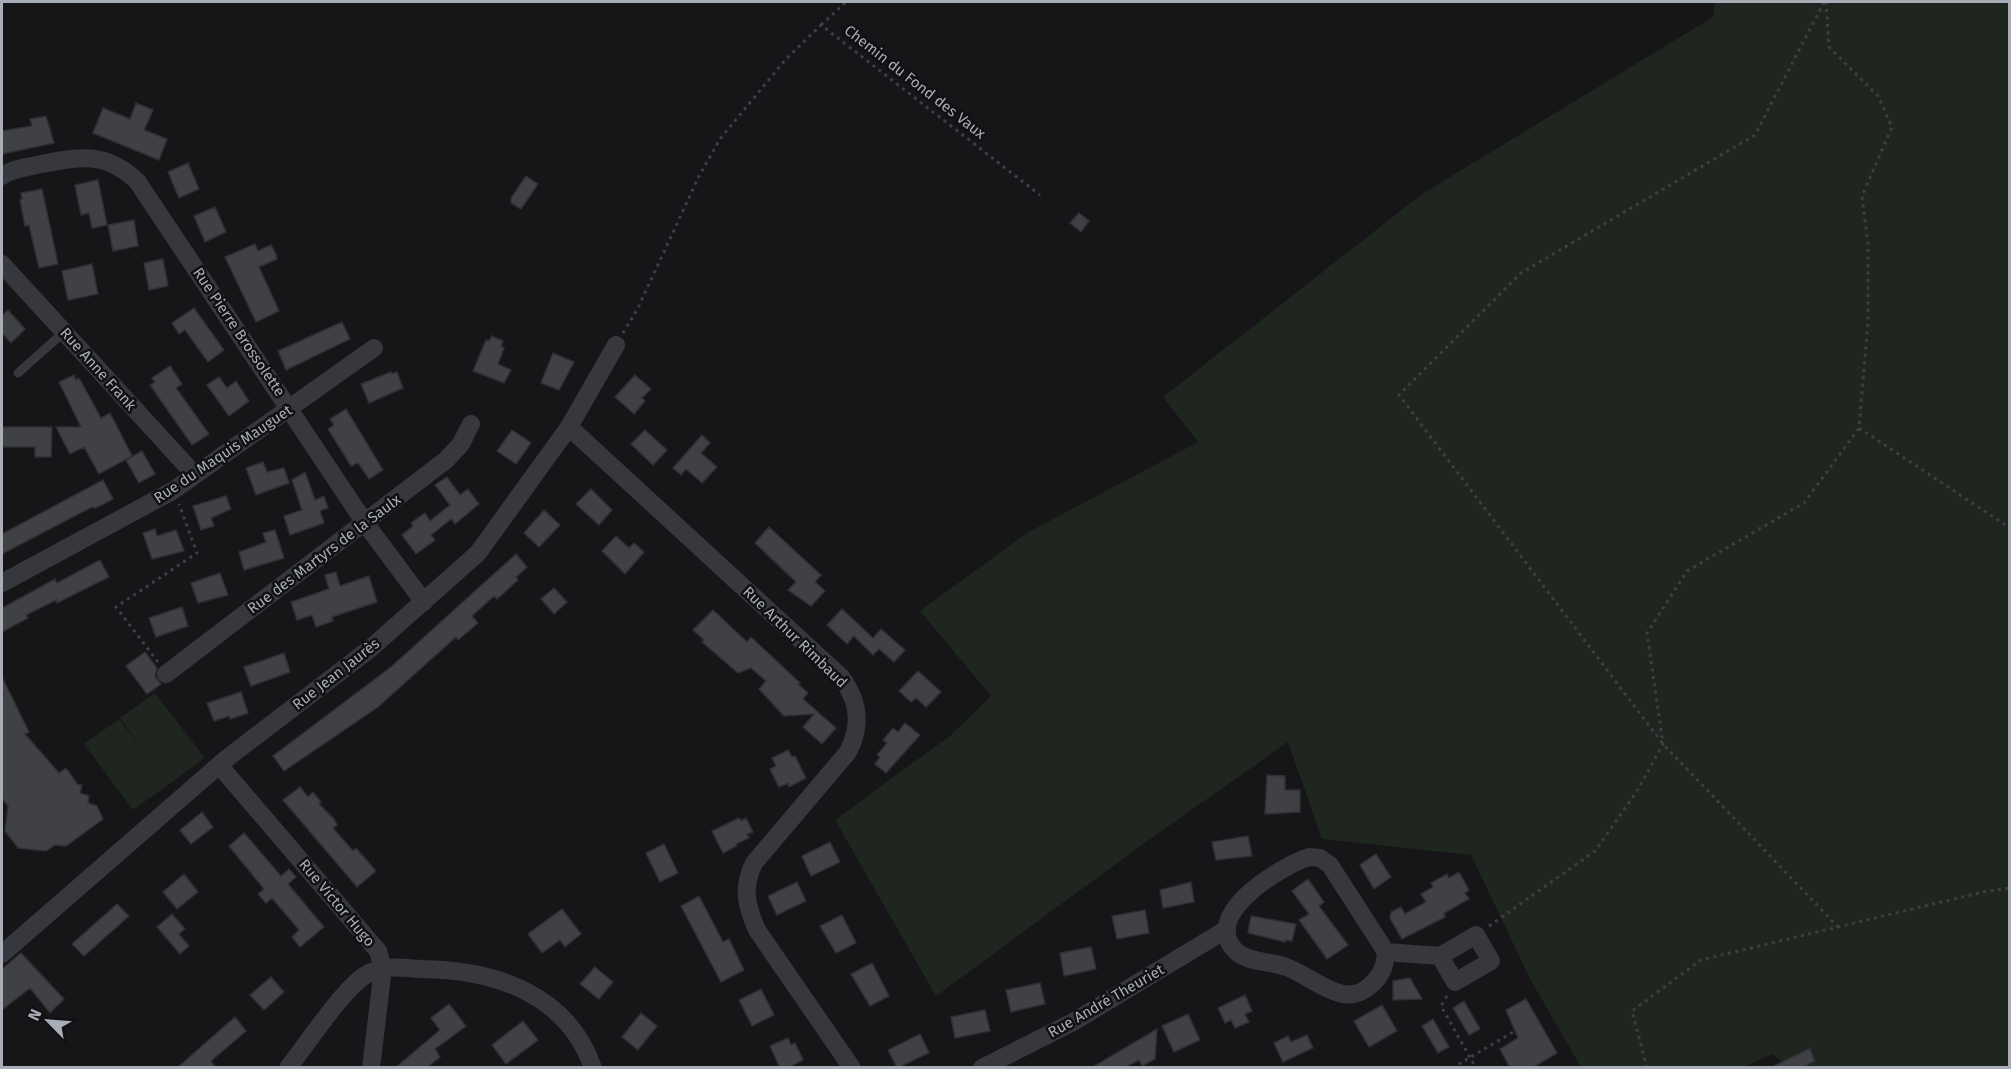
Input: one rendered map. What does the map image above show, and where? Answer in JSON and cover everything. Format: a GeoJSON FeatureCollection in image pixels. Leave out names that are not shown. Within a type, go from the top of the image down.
{"type":"FeatureCollection","features":[{"type":"Feature","properties":{"kind":"street","name":"Rue Pierre Brossolette"},"geometry":{"type":"LineString","coordinates":[[2,176],[20,168],[73,158],[92,157],[109,161],[124,169],[137,181],[292,409],[365,523],[424,602]]}},
{"type":"Feature","properties":{"kind":"street","name":"Rue Anne Frank"},"geometry":{"type":"LineString","coordinates":[[2,264],[195,475]]}},
{"type":"Feature","properties":{"kind":"street","name":"Rue Jean Jaurès"},"geometry":{"type":"LineString","coordinates":[[2,954],[219,765],[371,648],[484,546],[569,427],[616,345]]}},
{"type":"Feature","properties":{"kind":"street","name":"Rue du Maquis Mauguet"},"geometry":{"type":"LineString","coordinates":[[2,583],[174,490],[292,409],[374,348]]}},
{"type":"Feature","properties":{"kind":"street","name":"Rue des Martyrs de la Saulx"},"geometry":{"type":"LineString","coordinates":[[166,674],[446,460],[461,444],[471,424]]}},
{"type":"Feature","properties":{"kind":"street","name":"Rue Arthur Rimbaud"},"geometry":{"type":"LineString","coordinates":[[569,427],[841,677],[855,702],[858,728],[848,752],[754,863],[746,879],[745,894],[748,910],[757,930],[852,1068]]}},
{"type":"Feature","properties":{"kind":"street","name":"Rue Victor Hugo"},"geometry":{"type":"LineString","coordinates":[[219,765],[366,935],[378,951],[383,968]]}},
{"type":"Feature","properties":{"kind":"street"},"geometry":{"type":"LineString","coordinates":[[1309,857],[1320,858],[1330,865],[1386,952],[1385,963],[1379,976],[1369,987],[1354,994],[1340,995],[1285,966],[1251,959],[1238,953],[1230,942],[1227,929],[1228,918],[1241,899],[1298,861],[1309,857]]}},
{"type":"Feature","properties":{"kind":"street","name":"Rue André Theuriet"},"geometry":{"type":"LineString","coordinates":[[982,1068],[1073,1022],[1227,929]]}},
{"type":"Feature","properties":{"kind":"street"},"geometry":{"type":"LineString","coordinates":[[1386,952],[1440,956],[1476,935],[1491,961],[1455,982],[1440,956]]}},
{"type":"Feature","properties":{"kind":"street"},"geometry":{"type":"LineString","coordinates":[[372,1068],[383,968]]}},
{"type":"Feature","properties":{"kind":"street"},"geometry":{"type":"LineString","coordinates":[[288,1068],[349,991],[364,976],[383,968],[469,971],[518,986],[541,1000],[560,1017],[577,1037],[593,1068]]}},
{"type":"Feature","properties":{"kind":"lane"},"geometry":{"type":"LineString","coordinates":[[18,372],[64,332]]}},
{"type":"Feature","properties":{"kind":"path"},"geometry":{"type":"LineString","coordinates":[[821,25],[846,2]]}},
{"type":"Feature","properties":{"kind":"path"},"geometry":{"type":"LineString","coordinates":[[1476,935],[1595,850],[1637,790],[1663,744],[1647,633],[1688,571],[1804,503],[1859,428],[1868,322],[1868,245],[1862,196],[1892,127],[1878,96],[1829,47],[1825,2]]}},
{"type":"Feature","properties":{"kind":"path"},"geometry":{"type":"LineString","coordinates":[[1825,2],[1755,135],[1521,273],[1398,395],[1663,744],[1838,927]]}},
{"type":"Feature","properties":{"kind":"path","name":"Chemin du Fond des Vaux"},"geometry":{"type":"LineString","coordinates":[[616,345],[638,308],[699,176],[720,139],[786,59],[821,25],[1040,195]]}},
{"type":"Feature","properties":{"kind":"path"},"geometry":{"type":"LineString","coordinates":[[1859,428],[2010,528]]}},
{"type":"Feature","properties":{"kind":"path"},"geometry":{"type":"LineString","coordinates":[[166,674],[116,607],[197,553],[174,490]]}},
{"type":"Feature","properties":{"kind":"path"},"geometry":{"type":"LineString","coordinates":[[1647,1068],[1632,1011],[1701,960],[1983,892],[2010,888]]}},
{"type":"Feature","properties":{"kind":"path"},"geometry":{"type":"LineString","coordinates":[[1455,982],[1441,1006],[1476,1068]]}},
{"type":"Feature","properties":{"kind":"path"},"geometry":{"type":"LineString","coordinates":[[1452,1068],[1515,1031]]}},
{"type":"Feature","properties":{"kind":"path"},"geometry":{"type":"LineString","coordinates":[[1530,1056],[1536,1068]]}},
{"type":"Feature","properties":{"kind":"shaded area"},"geometry":{"type":"Polygon","coordinates":[[[1715,2],[2009,2],[2009,1067],[1789,1067],[1772,1054],[1744,1067],[1581,1067],[1530,979],[1471,855],[1322,839],[1288,742],[1143,844],[936,996],[835,820],[951,735],[991,696],[920,611],[1027,533],[1198,442],[1163,397],[1422,194],[1713,17],[1715,2]]]}},
{"type":"Feature","properties":{"kind":"shaded area"},"geometry":{"type":"Polygon","coordinates":[[[155,693],[205,758],[133,810],[84,744],[119,719],[145,753],[120,718],[155,693]]]}},
{"type":"Feature","properties":{"kind":"building"},"geometry":{"type":"Polygon","coordinates":[[[136,103],[153,110],[144,130],[167,139],[159,160],[93,133],[103,108],[130,119],[136,103]]]}},
{"type":"Feature","properties":{"kind":"building"},"geometry":{"type":"Polygon","coordinates":[[[46,116],[54,143],[2,154],[2,131],[32,126],[30,119],[46,116]]]}},
{"type":"Feature","properties":{"kind":"building"},"geometry":{"type":"Polygon","coordinates":[[[188,163],[199,189],[179,198],[168,172],[188,163]]]}},
{"type":"Feature","properties":{"kind":"building"},"geometry":{"type":"Polygon","coordinates":[[[526,176],[538,184],[521,209],[511,203],[511,198],[526,176]]]}},
{"type":"Feature","properties":{"kind":"building"},"geometry":{"type":"Polygon","coordinates":[[[98,180],[107,225],[92,228],[89,213],[81,215],[75,185],[98,180]]]}},
{"type":"Feature","properties":{"kind":"building"},"geometry":{"type":"Polygon","coordinates":[[[42,189],[58,264],[39,268],[29,225],[25,226],[20,200],[22,199],[21,193],[42,189]]]}},
{"type":"Feature","properties":{"kind":"building"},"geometry":{"type":"Polygon","coordinates":[[[215,207],[226,232],[205,242],[194,216],[215,207]]]}},
{"type":"Feature","properties":{"kind":"building"},"geometry":{"type":"Polygon","coordinates":[[[1079,213],[1089,221],[1081,232],[1070,223],[1079,213]]]}},
{"type":"Feature","properties":{"kind":"building"},"geometry":{"type":"Polygon","coordinates":[[[134,220],[138,246],[113,251],[108,225],[134,220]]]}},
{"type":"Feature","properties":{"kind":"building"},"geometry":{"type":"Polygon","coordinates":[[[255,244],[258,251],[271,245],[276,254],[277,259],[259,267],[279,311],[256,322],[225,257],[255,244]]]}},
{"type":"Feature","properties":{"kind":"building"},"geometry":{"type":"Polygon","coordinates":[[[163,259],[168,286],[149,290],[144,263],[163,259]]]}},
{"type":"Feature","properties":{"kind":"building"},"geometry":{"type":"Polygon","coordinates":[[[92,264],[98,294],[68,300],[62,271],[92,264]]]}},
{"type":"Feature","properties":{"kind":"building"},"geometry":{"type":"Polygon","coordinates":[[[194,308],[224,350],[208,362],[185,330],[179,334],[172,323],[194,308]]]}},
{"type":"Feature","properties":{"kind":"building"},"geometry":{"type":"Polygon","coordinates":[[[8,310],[25,329],[11,343],[2,333],[2,316],[8,310]]]}},
{"type":"Feature","properties":{"kind":"building"},"geometry":{"type":"Polygon","coordinates":[[[342,322],[350,339],[286,370],[278,351],[342,322]]]}},
{"type":"Feature","properties":{"kind":"building"},"geometry":{"type":"Polygon","coordinates":[[[492,336],[503,341],[501,346],[504,348],[498,364],[511,370],[504,383],[473,371],[486,340],[489,341],[492,336]]]}},
{"type":"Feature","properties":{"kind":"building"},"geometry":{"type":"Polygon","coordinates":[[[553,353],[574,362],[559,390],[541,383],[553,353]]]}},
{"type":"Feature","properties":{"kind":"building"},"geometry":{"type":"Polygon","coordinates":[[[170,366],[182,384],[176,388],[209,434],[192,445],[150,385],[155,382],[152,378],[170,366]]]}},
{"type":"Feature","properties":{"kind":"building"},"geometry":{"type":"Polygon","coordinates":[[[391,372],[392,374],[397,372],[403,388],[369,403],[361,384],[391,372]]]}},
{"type":"Feature","properties":{"kind":"building"},"geometry":{"type":"Polygon","coordinates":[[[74,375],[76,380],[79,378],[101,418],[110,413],[132,456],[99,474],[84,447],[70,454],[56,427],[81,427],[59,382],[74,375]]]}},
{"type":"Feature","properties":{"kind":"building"},"geometry":{"type":"Polygon","coordinates":[[[635,375],[651,389],[642,398],[645,401],[634,414],[615,397],[635,375]]]}},
{"type":"Feature","properties":{"kind":"building"},"geometry":{"type":"Polygon","coordinates":[[[219,377],[227,388],[236,381],[249,401],[229,416],[207,385],[219,377]]]}},
{"type":"Feature","properties":{"kind":"building"},"geometry":{"type":"Polygon","coordinates":[[[346,409],[383,470],[369,479],[358,463],[351,466],[328,429],[334,425],[330,419],[346,409]]]}},
{"type":"Feature","properties":{"kind":"building"},"geometry":{"type":"Polygon","coordinates":[[[2,427],[52,427],[51,457],[35,457],[35,447],[2,447],[2,427]]]}},
{"type":"Feature","properties":{"kind":"building"},"geometry":{"type":"Polygon","coordinates":[[[512,430],[531,443],[516,464],[497,451],[512,430]]]}},
{"type":"Feature","properties":{"kind":"building"},"geometry":{"type":"Polygon","coordinates":[[[645,430],[667,450],[653,465],[631,444],[645,430]]]}},
{"type":"Feature","properties":{"kind":"building"},"geometry":{"type":"Polygon","coordinates":[[[702,435],[710,443],[701,453],[717,467],[702,483],[686,469],[681,475],[673,468],[702,435]]]}},
{"type":"Feature","properties":{"kind":"building"},"geometry":{"type":"Polygon","coordinates":[[[142,451],[155,474],[139,483],[126,460],[142,451]]]}},
{"type":"Feature","properties":{"kind":"building"},"geometry":{"type":"Polygon","coordinates":[[[263,462],[267,472],[284,468],[289,483],[256,495],[246,468],[263,462]]]}},
{"type":"Feature","properties":{"kind":"building"},"geometry":{"type":"Polygon","coordinates":[[[305,472],[315,500],[324,496],[328,508],[320,511],[324,523],[290,535],[284,516],[302,510],[292,480],[305,472]]]}},
{"type":"Feature","properties":{"kind":"building"},"geometry":{"type":"Polygon","coordinates":[[[447,477],[460,495],[468,489],[479,504],[455,524],[451,519],[431,535],[435,540],[416,554],[402,535],[413,526],[411,523],[425,513],[430,521],[450,505],[435,485],[447,477]]]}},
{"type":"Feature","properties":{"kind":"building"},"geometry":{"type":"Polygon","coordinates":[[[103,480],[113,499],[96,508],[92,507],[2,554],[2,534],[103,480]]]}},
{"type":"Feature","properties":{"kind":"building"},"geometry":{"type":"Polygon","coordinates":[[[591,489],[612,510],[599,525],[576,504],[591,489]]]}},
{"type":"Feature","properties":{"kind":"building"},"geometry":{"type":"Polygon","coordinates":[[[226,496],[231,509],[211,518],[214,526],[201,530],[193,506],[226,496]]]}},
{"type":"Feature","properties":{"kind":"building"},"geometry":{"type":"Polygon","coordinates":[[[544,510],[560,525],[539,547],[524,533],[544,510]]]}},
{"type":"Feature","properties":{"kind":"building"},"geometry":{"type":"Polygon","coordinates":[[[769,527],[821,575],[815,582],[825,591],[811,606],[788,590],[796,582],[755,543],[769,527]]]}},
{"type":"Feature","properties":{"kind":"building"},"geometry":{"type":"Polygon","coordinates":[[[155,529],[157,536],[176,530],[184,551],[152,559],[143,533],[155,529]]]}},
{"type":"Feature","properties":{"kind":"building"},"geometry":{"type":"Polygon","coordinates":[[[275,530],[284,558],[244,570],[239,552],[266,542],[263,533],[275,530]]]}},
{"type":"Feature","properties":{"kind":"building"},"geometry":{"type":"Polygon","coordinates":[[[616,536],[629,548],[634,543],[644,552],[625,574],[602,551],[616,536]]]}},
{"type":"Feature","properties":{"kind":"building"},"geometry":{"type":"Polygon","coordinates":[[[516,554],[527,567],[516,577],[518,580],[497,599],[494,596],[472,616],[478,623],[458,640],[456,637],[378,707],[284,771],[273,756],[391,667],[516,554]]]}},
{"type":"Feature","properties":{"kind":"building"},"geometry":{"type":"Polygon","coordinates":[[[100,560],[109,577],[57,603],[56,600],[26,615],[28,618],[2,632],[2,608],[55,579],[57,583],[100,560]]]}},
{"type":"Feature","properties":{"kind":"building"},"geometry":{"type":"Polygon","coordinates":[[[336,572],[340,586],[369,576],[377,602],[332,617],[333,621],[316,627],[312,615],[297,620],[291,602],[329,589],[325,575],[336,572]]]}},
{"type":"Feature","properties":{"kind":"building"},"geometry":{"type":"Polygon","coordinates":[[[220,573],[228,595],[198,603],[191,583],[220,573]]]}},
{"type":"Feature","properties":{"kind":"building"},"geometry":{"type":"Polygon","coordinates":[[[554,588],[567,602],[554,614],[541,599],[554,588]]]}},
{"type":"Feature","properties":{"kind":"building"},"geometry":{"type":"Polygon","coordinates":[[[182,607],[188,626],[156,637],[149,618],[182,607]]]}},
{"type":"Feature","properties":{"kind":"building"},"geometry":{"type":"Polygon","coordinates":[[[842,609],[873,638],[881,629],[905,650],[894,662],[879,649],[873,655],[854,636],[847,644],[827,625],[842,609]]]}},
{"type":"Feature","properties":{"kind":"building"},"geometry":{"type":"Polygon","coordinates":[[[713,610],[747,642],[751,637],[800,683],[798,684],[808,693],[803,699],[836,728],[822,744],[803,727],[814,714],[784,716],[759,689],[766,681],[751,668],[738,673],[702,642],[704,640],[693,630],[713,610]]]}},
{"type":"Feature","properties":{"kind":"building"},"geometry":{"type":"Polygon","coordinates":[[[145,652],[157,668],[155,676],[161,684],[147,694],[126,666],[145,652]]]}},
{"type":"Feature","properties":{"kind":"building"},"geometry":{"type":"Polygon","coordinates":[[[284,653],[290,672],[251,686],[244,667],[284,653]]]}},
{"type":"Feature","properties":{"kind":"building"},"geometry":{"type":"Polygon","coordinates":[[[918,671],[941,692],[926,707],[916,698],[911,702],[899,691],[918,671]]]}},
{"type":"Feature","properties":{"kind":"building"},"geometry":{"type":"Polygon","coordinates":[[[2,677],[29,732],[25,734],[59,773],[66,768],[78,785],[82,785],[80,793],[89,796],[88,803],[97,806],[103,819],[66,846],[55,845],[46,851],[18,848],[5,831],[8,806],[2,798],[2,677]]]}},
{"type":"Feature","properties":{"kind":"building"},"geometry":{"type":"Polygon","coordinates":[[[241,692],[248,713],[214,721],[207,703],[241,692]]]}},
{"type":"Feature","properties":{"kind":"building"},"geometry":{"type":"Polygon","coordinates":[[[905,723],[920,735],[886,773],[875,764],[880,757],[877,755],[887,743],[883,740],[893,728],[898,732],[905,723]]]}},
{"type":"Feature","properties":{"kind":"building"},"geometry":{"type":"Polygon","coordinates":[[[788,750],[792,757],[795,756],[806,778],[789,787],[788,783],[779,787],[770,769],[776,766],[772,758],[788,750]]]}},
{"type":"Feature","properties":{"kind":"building"},"geometry":{"type":"Polygon","coordinates":[[[1267,775],[1285,776],[1285,790],[1300,790],[1300,812],[1265,814],[1267,775]]]}},
{"type":"Feature","properties":{"kind":"building"},"geometry":{"type":"Polygon","coordinates":[[[300,787],[308,797],[313,792],[321,802],[319,804],[334,819],[337,825],[333,828],[353,851],[356,848],[376,871],[357,887],[283,800],[300,787]]]}},
{"type":"Feature","properties":{"kind":"building"},"geometry":{"type":"Polygon","coordinates":[[[202,812],[213,827],[191,844],[180,830],[202,812]]]}},
{"type":"Feature","properties":{"kind":"building"},"geometry":{"type":"Polygon","coordinates":[[[739,818],[741,821],[746,818],[753,832],[747,834],[749,838],[723,853],[712,831],[739,818]]]}},
{"type":"Feature","properties":{"kind":"building"},"geometry":{"type":"Polygon","coordinates":[[[244,833],[281,876],[289,869],[296,877],[288,884],[324,927],[300,947],[292,937],[299,930],[272,898],[266,903],[258,894],[264,889],[229,846],[244,833]]]}},
{"type":"Feature","properties":{"kind":"building"},"geometry":{"type":"Polygon","coordinates":[[[1248,836],[1252,856],[1216,860],[1212,842],[1248,836]]]}},
{"type":"Feature","properties":{"kind":"building"},"geometry":{"type":"Polygon","coordinates":[[[830,842],[840,862],[811,876],[802,856],[830,842]]]}},
{"type":"Feature","properties":{"kind":"building"},"geometry":{"type":"Polygon","coordinates":[[[664,844],[678,873],[660,882],[646,853],[664,844]]]}},
{"type":"Feature","properties":{"kind":"building"},"geometry":{"type":"Polygon","coordinates":[[[1376,854],[1391,877],[1374,889],[1360,865],[1376,854]]]}},
{"type":"Feature","properties":{"kind":"building"},"geometry":{"type":"Polygon","coordinates":[[[1459,872],[1469,890],[1465,893],[1469,899],[1444,913],[1445,917],[1402,939],[1390,918],[1391,912],[1401,907],[1405,914],[1426,902],[1421,894],[1433,887],[1431,883],[1447,874],[1449,878],[1459,872]]]}},
{"type":"Feature","properties":{"kind":"building"},"geometry":{"type":"Polygon","coordinates":[[[184,874],[198,892],[177,909],[163,892],[184,874]]]}},
{"type":"Feature","properties":{"kind":"building"},"geometry":{"type":"Polygon","coordinates":[[[1308,879],[1324,902],[1319,906],[1348,945],[1327,959],[1299,920],[1309,914],[1292,891],[1308,879]]]}},
{"type":"Feature","properties":{"kind":"building"},"geometry":{"type":"Polygon","coordinates":[[[797,882],[806,901],[777,915],[768,896],[797,882]]]}},
{"type":"Feature","properties":{"kind":"building"},"geometry":{"type":"Polygon","coordinates":[[[1191,882],[1194,902],[1163,908],[1160,890],[1191,882]]]}},
{"type":"Feature","properties":{"kind":"building"},"geometry":{"type":"Polygon","coordinates":[[[699,896],[723,942],[729,939],[744,970],[721,982],[681,906],[699,896]]]}},
{"type":"Feature","properties":{"kind":"building"},"geometry":{"type":"Polygon","coordinates":[[[117,904],[129,916],[84,956],[72,944],[117,904]]]}},
{"type":"Feature","properties":{"kind":"building"},"geometry":{"type":"Polygon","coordinates":[[[562,909],[581,934],[565,947],[560,940],[542,953],[528,934],[562,909]]]}},
{"type":"Feature","properties":{"kind":"building"},"geometry":{"type":"Polygon","coordinates":[[[1145,910],[1149,933],[1117,939],[1112,916],[1145,910]]]}},
{"type":"Feature","properties":{"kind":"building"},"geometry":{"type":"Polygon","coordinates":[[[172,914],[185,929],[179,934],[189,946],[180,954],[157,927],[172,914]]]}},
{"type":"Feature","properties":{"kind":"building"},"geometry":{"type":"Polygon","coordinates":[[[842,915],[856,943],[836,953],[820,926],[842,915]]]}},
{"type":"Feature","properties":{"kind":"building"},"geometry":{"type":"Polygon","coordinates":[[[1251,916],[1296,924],[1292,941],[1285,940],[1285,942],[1248,933],[1251,916]]]}},
{"type":"Feature","properties":{"kind":"building"},"geometry":{"type":"Polygon","coordinates":[[[1091,947],[1096,969],[1064,976],[1060,953],[1091,947]]]}},
{"type":"Feature","properties":{"kind":"building"},"geometry":{"type":"Polygon","coordinates":[[[21,953],[64,999],[50,1013],[30,988],[2,1010],[2,969],[21,953]]]}},
{"type":"Feature","properties":{"kind":"building"},"geometry":{"type":"Polygon","coordinates":[[[872,963],[889,996],[870,1006],[851,974],[872,963]]]}},
{"type":"Feature","properties":{"kind":"building"},"geometry":{"type":"Polygon","coordinates":[[[595,967],[613,982],[599,999],[580,984],[595,967]]]}},
{"type":"Feature","properties":{"kind":"building"},"geometry":{"type":"Polygon","coordinates":[[[271,977],[284,992],[264,1010],[250,995],[271,977]]]}},
{"type":"Feature","properties":{"kind":"building"},"geometry":{"type":"Polygon","coordinates":[[[1410,978],[1422,999],[1393,1000],[1393,981],[1410,978]]]}},
{"type":"Feature","properties":{"kind":"building"},"geometry":{"type":"Polygon","coordinates":[[[1040,983],[1045,1004],[1011,1012],[1006,990],[1040,983]]]}},
{"type":"Feature","properties":{"kind":"building"},"geometry":{"type":"Polygon","coordinates":[[[761,989],[774,1015],[752,1026],[739,1000],[761,989]]]}},
{"type":"Feature","properties":{"kind":"building"},"geometry":{"type":"Polygon","coordinates":[[[1245,995],[1252,1011],[1245,1014],[1249,1022],[1235,1028],[1231,1020],[1225,1023],[1218,1008],[1245,995]]]}},
{"type":"Feature","properties":{"kind":"building"},"geometry":{"type":"Polygon","coordinates":[[[1526,999],[1557,1053],[1532,1068],[1510,1068],[1500,1049],[1518,1038],[1506,1010],[1526,999]]]}},
{"type":"Feature","properties":{"kind":"building"},"geometry":{"type":"Polygon","coordinates":[[[1464,1001],[1480,1029],[1469,1035],[1453,1008],[1464,1001]]]}},
{"type":"Feature","properties":{"kind":"building"},"geometry":{"type":"Polygon","coordinates":[[[449,1004],[466,1026],[435,1049],[440,1057],[426,1068],[395,1068],[440,1030],[431,1018],[449,1004]]]}},
{"type":"Feature","properties":{"kind":"building"},"geometry":{"type":"Polygon","coordinates":[[[1382,1005],[1397,1031],[1369,1047],[1354,1021],[1382,1005]]]}},
{"type":"Feature","properties":{"kind":"building"},"geometry":{"type":"Polygon","coordinates":[[[985,1010],[990,1031],[955,1038],[951,1017],[985,1010]]]}},
{"type":"Feature","properties":{"kind":"building"},"geometry":{"type":"Polygon","coordinates":[[[641,1013],[657,1026],[638,1050],[622,1037],[641,1013]]]}},
{"type":"Feature","properties":{"kind":"building"},"geometry":{"type":"Polygon","coordinates":[[[1188,1014],[1200,1040],[1174,1052],[1162,1026],[1188,1014]]]}},
{"type":"Feature","properties":{"kind":"building"},"geometry":{"type":"Polygon","coordinates":[[[235,1017],[246,1031],[211,1061],[216,1068],[177,1068],[235,1017]]]}},
{"type":"Feature","properties":{"kind":"building"},"geometry":{"type":"Polygon","coordinates":[[[1433,1019],[1449,1047],[1438,1053],[1422,1026],[1433,1019]]]}},
{"type":"Feature","properties":{"kind":"building"},"geometry":{"type":"Polygon","coordinates":[[[523,1021],[538,1040],[506,1064],[492,1045],[523,1021]]]}},
{"type":"Feature","properties":{"kind":"building"},"geometry":{"type":"Polygon","coordinates":[[[1157,1029],[1155,1059],[1142,1066],[1139,1060],[1124,1068],[1091,1068],[1157,1029]]]}},
{"type":"Feature","properties":{"kind":"building"},"geometry":{"type":"Polygon","coordinates":[[[920,1034],[929,1053],[897,1068],[888,1050],[920,1034]]]}},
{"type":"Feature","properties":{"kind":"building"},"geometry":{"type":"Polygon","coordinates":[[[1307,1035],[1313,1048],[1283,1062],[1274,1043],[1288,1036],[1291,1042],[1307,1035]]]}},
{"type":"Feature","properties":{"kind":"building"},"geometry":{"type":"Polygon","coordinates":[[[788,1038],[791,1045],[795,1043],[803,1060],[788,1068],[780,1068],[770,1046],[788,1038]]]}},
{"type":"Feature","properties":{"kind":"building"},"geometry":{"type":"Polygon","coordinates":[[[1810,1048],[1815,1061],[1801,1068],[1770,1068],[1810,1048]]]}}]}
